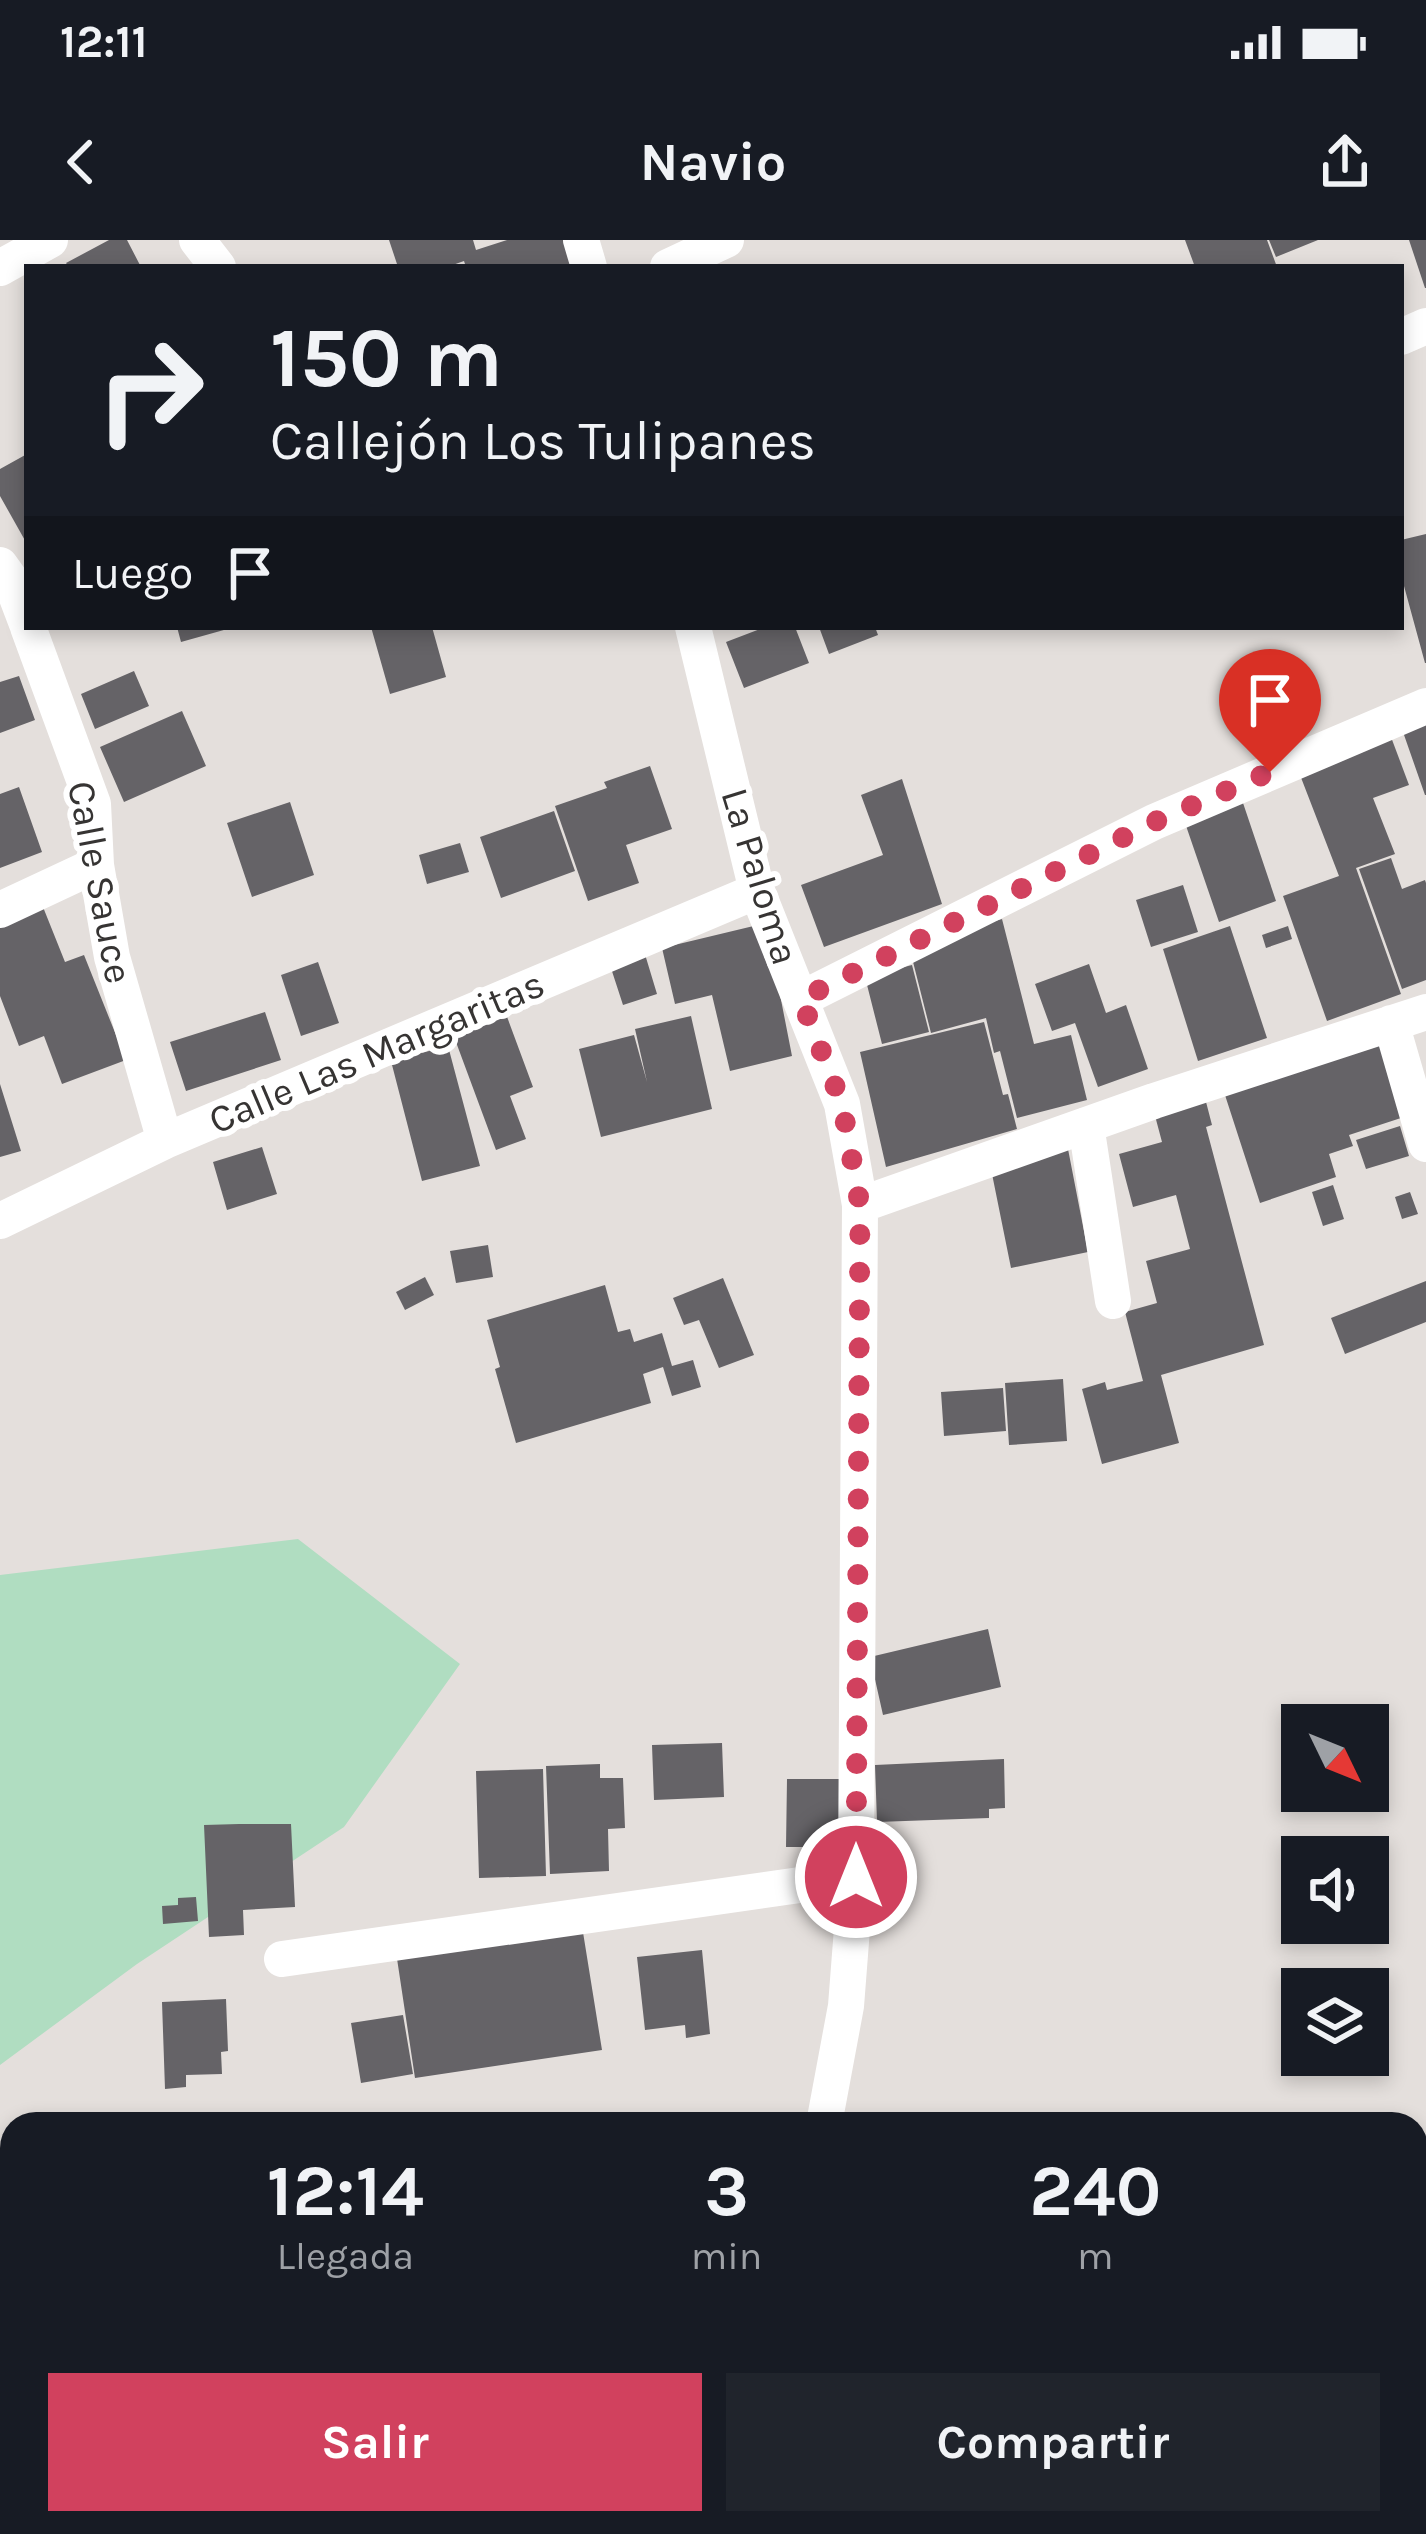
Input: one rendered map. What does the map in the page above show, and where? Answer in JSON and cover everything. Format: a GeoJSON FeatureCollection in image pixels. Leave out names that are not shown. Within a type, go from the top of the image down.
{"type":"FeatureCollection","features":[{"type":"Feature","properties":{"kind":"street"},"geometry":{"type":"LineString","coordinates":[[0,268],[50,240]]}},
{"type":"Feature","properties":{"kind":"street"},"geometry":{"type":"LineString","coordinates":[[197,240],[216,264]]}},
{"type":"Feature","properties":{"kind":"street"},"geometry":{"type":"LineString","coordinates":[[674,264],[726,240]]}},
{"type":"Feature","properties":{"kind":"street","name":"Calle Sauce"},"geometry":{"type":"LineString","coordinates":[[9,575],[24,618]]}},
{"type":"Feature","properties":{"kind":"street","name":"Calle Sauce"},"geometry":{"type":"LineString","coordinates":[[28,630],[93,804],[96,865],[112,957],[165,1141]]}},
{"type":"Feature","properties":{"kind":"street","name":"La Paloma"},"geometry":{"type":"LineString","coordinates":[[697,630],[757,891],[842,1104],[860,1205],[856,1877],[846,2006],[826,2112]]}},
{"type":"Feature","properties":{"kind":"street"},"geometry":{"type":"LineString","coordinates":[[801,999],[1154,822],[1426,706]]}},
{"type":"Feature","properties":{"kind":"street"},"geometry":{"type":"LineString","coordinates":[[0,910],[96,865]]}},
{"type":"Feature","properties":{"kind":"street","name":"Calle Las Margaritas"},"geometry":{"type":"LineString","coordinates":[[0,1221],[165,1141],[757,891]]}},
{"type":"Feature","properties":{"kind":"street"},"geometry":{"type":"LineString","coordinates":[[860,1205],[1426,1012]]}},
{"type":"Feature","properties":{"kind":"street"},"geometry":{"type":"LineString","coordinates":[[1391,1023],[1426,1144]]}},
{"type":"Feature","properties":{"kind":"street"},"geometry":{"type":"LineString","coordinates":[[1086,1125],[1113,1300]]}},
{"type":"Feature","properties":{"kind":"street"},"geometry":{"type":"LineString","coordinates":[[282,1958],[856,1877]]}},
{"type":"Feature","properties":{"kind":"green space"},"geometry":{"type":"Polygon","coordinates":[[[298,1539],[460,1664],[344,1827],[137,1964],[0,2065],[0,1575],[298,1539]]]}},
{"type":"Feature","properties":{"kind":"building"},"geometry":{"type":"Polygon","coordinates":[[[109,240],[127,240],[139,264],[67,264],[109,240]]]}},
{"type":"Feature","properties":{"kind":"building"},"geometry":{"type":"Polygon","coordinates":[[[389,240],[473,240],[476,250],[507,240],[563,240],[571,264],[464,261],[397,264],[389,240]]]}},
{"type":"Feature","properties":{"kind":"building"},"geometry":{"type":"Polygon","coordinates":[[[1185,240],[1267,240],[1276,264],[1194,264],[1185,240]]]}},
{"type":"Feature","properties":{"kind":"building"},"geometry":{"type":"Polygon","coordinates":[[[1269,240],[1318,240],[1276,257],[1269,240]]]}},
{"type":"Feature","properties":{"kind":"building"},"geometry":{"type":"Polygon","coordinates":[[[1409,240],[1426,240],[1426,288],[1425,288],[1409,240]]]}},
{"type":"Feature","properties":{"kind":"building"},"geometry":{"type":"Polygon","coordinates":[[[24,456],[24,539],[0,496],[0,469],[24,456]]]}},
{"type":"Feature","properties":{"kind":"building"},"geometry":{"type":"Polygon","coordinates":[[[1426,534],[1426,663],[1404,586],[1404,539],[1426,534]]]}},
{"type":"Feature","properties":{"kind":"building"},"geometry":{"type":"Polygon","coordinates":[[[178,630],[224,630],[181,642],[178,630]]]}},
{"type":"Feature","properties":{"kind":"building"},"geometry":{"type":"Polygon","coordinates":[[[372,630],[433,630],[446,677],[390,694],[372,630]]]}},
{"type":"Feature","properties":{"kind":"building"},"geometry":{"type":"Polygon","coordinates":[[[757,630],[796,630],[809,663],[744,688],[726,642],[757,630]]]}},
{"type":"Feature","properties":{"kind":"building"},"geometry":{"type":"Polygon","coordinates":[[[820,630],[876,630],[878,635],[829,654],[820,630]]]}},
{"type":"Feature","properties":{"kind":"building"},"geometry":{"type":"Polygon","coordinates":[[[134,671],[149,706],[95,729],[81,694],[134,671]]]}},
{"type":"Feature","properties":{"kind":"building"},"geometry":{"type":"Polygon","coordinates":[[[19,676],[35,720],[0,733],[0,682],[19,676]]]}},
{"type":"Feature","properties":{"kind":"building"},"geometry":{"type":"Polygon","coordinates":[[[182,711],[206,766],[124,802],[100,747],[182,711]]]}},
{"type":"Feature","properties":{"kind":"building"},"geometry":{"type":"Polygon","coordinates":[[[1426,723],[1426,795],[1425,795],[1403,732],[1426,723]]]}},
{"type":"Feature","properties":{"kind":"building"},"geometry":{"type":"Polygon","coordinates":[[[1391,737],[1409,785],[1373,798],[1395,854],[1356,868],[1401,994],[1327,1021],[1283,896],[1339,876],[1300,775],[1391,737]]]}},
{"type":"Feature","properties":{"kind":"building"},"geometry":{"type":"Polygon","coordinates":[[[650,766],[672,829],[626,845],[639,883],[588,901],[555,806],[650,766]]]}},
{"type":"Feature","properties":{"kind":"building"},"geometry":{"type":"Polygon","coordinates":[[[902,779],[942,904],[824,947],[801,885],[883,855],[861,795],[902,779]]]}},
{"type":"Feature","properties":{"kind":"building"},"geometry":{"type":"Polygon","coordinates":[[[19,787],[42,852],[0,868],[0,794],[19,787]]]}},
{"type":"Feature","properties":{"kind":"building"},"geometry":{"type":"Polygon","coordinates":[[[1241,797],[1276,901],[1219,922],[1183,817],[1241,797]]]}},
{"type":"Feature","properties":{"kind":"building"},"geometry":{"type":"Polygon","coordinates":[[[290,802],[314,875],[252,897],[227,823],[290,802]]]}},
{"type":"Feature","properties":{"kind":"building"},"geometry":{"type":"Polygon","coordinates":[[[554,811],[575,871],[501,898],[480,837],[554,811]]]}},
{"type":"Feature","properties":{"kind":"building"},"geometry":{"type":"Polygon","coordinates":[[[460,843],[469,872],[427,884],[419,855],[460,843]]]}},
{"type":"Feature","properties":{"kind":"building"},"geometry":{"type":"Polygon","coordinates":[[[1391,858],[1402,889],[1426,883],[1426,980],[1402,989],[1359,869],[1391,858]]]}},
{"type":"Feature","properties":{"kind":"building"},"geometry":{"type":"Polygon","coordinates":[[[1183,885],[1198,932],[1151,947],[1136,900],[1183,885]]]}},
{"type":"Feature","properties":{"kind":"building"},"geometry":{"type":"Polygon","coordinates":[[[41,902],[65,962],[84,955],[126,1060],[62,1084],[44,1036],[19,1046],[0,996],[0,919],[41,902]]]}},
{"type":"Feature","properties":{"kind":"building"},"geometry":{"type":"Polygon","coordinates":[[[1002,919],[1034,1044],[1071,1035],[1087,1100],[1017,1118],[1000,1051],[994,1053],[986,1018],[931,1033],[909,946],[1002,919]]]}},
{"type":"Feature","properties":{"kind":"building"},"geometry":{"type":"Polygon","coordinates":[[[766,923],[792,1056],[730,1071],[712,995],[675,1004],[662,948],[766,923]]]}},
{"type":"Feature","properties":{"kind":"building"},"geometry":{"type":"Polygon","coordinates":[[[1230,926],[1267,1038],[1198,1061],[1163,949],[1230,926]]]}},
{"type":"Feature","properties":{"kind":"building"},"geometry":{"type":"Polygon","coordinates":[[[1288,926],[1292,939],[1266,948],[1262,935],[1288,926]]]}},
{"type":"Feature","properties":{"kind":"building"},"geometry":{"type":"Polygon","coordinates":[[[644,951],[657,994],[623,1005],[609,962],[644,951]]]}},
{"type":"Feature","properties":{"kind":"building"},"geometry":{"type":"Polygon","coordinates":[[[318,962],[339,1023],[301,1036],[281,975],[318,962]]]}},
{"type":"Feature","properties":{"kind":"building"},"geometry":{"type":"Polygon","coordinates":[[[1089,964],[1106,1013],[1126,1005],[1148,1069],[1098,1087],[1075,1023],[1052,1031],[1035,984],[1089,964]]]}},
{"type":"Feature","properties":{"kind":"building"},"geometry":{"type":"Polygon","coordinates":[[[912,965],[929,1032],[882,1044],[865,977],[912,965]]]}},
{"type":"Feature","properties":{"kind":"building"},"geometry":{"type":"Polygon","coordinates":[[[265,1012],[281,1060],[186,1091],[170,1042],[265,1012]]]}},
{"type":"Feature","properties":{"kind":"building"},"geometry":{"type":"Polygon","coordinates":[[[506,1014],[533,1087],[510,1096],[526,1139],[496,1150],[453,1034],[506,1014]]]}},
{"type":"Feature","properties":{"kind":"building"},"geometry":{"type":"Polygon","coordinates":[[[691,1016],[712,1109],[601,1137],[579,1049],[634,1035],[647,1082],[635,1029],[691,1016]]]}},
{"type":"Feature","properties":{"kind":"building"},"geometry":{"type":"Polygon","coordinates":[[[984,1022],[1017,1129],[886,1167],[860,1052],[984,1022]]]}},
{"type":"Feature","properties":{"kind":"building"},"geometry":{"type":"Polygon","coordinates":[[[1379,1040],[1404,1117],[1349,1135],[1353,1146],[1329,1154],[1336,1177],[1260,1203],[1224,1092],[1379,1040]]]}},
{"type":"Feature","properties":{"kind":"building"},"geometry":{"type":"Polygon","coordinates":[[[448,1046],[480,1166],[422,1181],[391,1061],[448,1046]]]}},
{"type":"Feature","properties":{"kind":"building"},"geometry":{"type":"Polygon","coordinates":[[[0,1084],[21,1151],[0,1157],[0,1084]]]}},
{"type":"Feature","properties":{"kind":"building"},"geometry":{"type":"Polygon","coordinates":[[[1205,1098],[1212,1125],[1206,1127],[1264,1345],[1161,1375],[1179,1443],[1102,1464],[1082,1389],[1105,1382],[1107,1390],[1143,1381],[1125,1312],[1157,1303],[1146,1261],[1190,1249],[1176,1195],[1133,1207],[1119,1154],[1162,1142],[1154,1112],[1205,1098]]]}},
{"type":"Feature","properties":{"kind":"building"},"geometry":{"type":"Polygon","coordinates":[[[1400,1126],[1409,1156],[1366,1169],[1356,1140],[1400,1126]]]}},
{"type":"Feature","properties":{"kind":"building"},"geometry":{"type":"Polygon","coordinates":[[[262,1147],[277,1194],[227,1210],[213,1162],[262,1147]]]}},
{"type":"Feature","properties":{"kind":"building"},"geometry":{"type":"Polygon","coordinates":[[[1068,1149],[1088,1252],[1011,1268],[990,1164],[1068,1149]]]}},
{"type":"Feature","properties":{"kind":"building"},"geometry":{"type":"Polygon","coordinates":[[[1333,1185],[1344,1219],[1323,1226],[1312,1192],[1333,1185]]]}},
{"type":"Feature","properties":{"kind":"building"},"geometry":{"type":"Polygon","coordinates":[[[1410,1192],[1418,1214],[1402,1219],[1395,1197],[1410,1192]]]}},
{"type":"Feature","properties":{"kind":"building"},"geometry":{"type":"Polygon","coordinates":[[[488,1245],[493,1277],[456,1283],[450,1251],[488,1245]]]}},
{"type":"Feature","properties":{"kind":"building"},"geometry":{"type":"Polygon","coordinates":[[[425,1277],[434,1295],[405,1310],[396,1292],[425,1277]]]}},
{"type":"Feature","properties":{"kind":"building"},"geometry":{"type":"Polygon","coordinates":[[[723,1278],[754,1355],[719,1368],[699,1320],[684,1325],[673,1298],[723,1278]]]}},
{"type":"Feature","properties":{"kind":"building"},"geometry":{"type":"Polygon","coordinates":[[[1426,1281],[1426,1322],[1345,1354],[1331,1318],[1426,1281]]]}},
{"type":"Feature","properties":{"kind":"building"},"geometry":{"type":"Polygon","coordinates":[[[605,1285],[618,1332],[630,1329],[634,1342],[662,1333],[672,1366],[693,1360],[701,1387],[672,1396],[663,1367],[643,1374],[651,1403],[516,1443],[487,1320],[605,1285]]]}},
{"type":"Feature","properties":{"kind":"building"},"geometry":{"type":"Polygon","coordinates":[[[1063,1379],[1067,1441],[1009,1445],[1005,1383],[1063,1379]]]}},
{"type":"Feature","properties":{"kind":"building"},"geometry":{"type":"Polygon","coordinates":[[[1003,1388],[1006,1431],[944,1436],[941,1392],[1003,1388]]]}},
{"type":"Feature","properties":{"kind":"building"},"geometry":{"type":"Polygon","coordinates":[[[988,1629],[1001,1687],[883,1715],[870,1657],[988,1629]]]}},
{"type":"Feature","properties":{"kind":"building"},"geometry":{"type":"Polygon","coordinates":[[[722,1743],[724,1797],[654,1800],[652,1745],[722,1743]]]}},
{"type":"Feature","properties":{"kind":"building"},"geometry":{"type":"Polygon","coordinates":[[[1004,1759],[1005,1808],[989,1809],[989,1818],[877,1822],[875,1765],[1004,1759]]]}},
{"type":"Feature","properties":{"kind":"building"},"geometry":{"type":"Polygon","coordinates":[[[600,1764],[600,1778],[623,1778],[625,1828],[608,1829],[609,1871],[550,1874],[546,1766],[600,1764]]]}},
{"type":"Feature","properties":{"kind":"building"},"geometry":{"type":"Polygon","coordinates":[[[543,1769],[546,1876],[479,1878],[476,1771],[543,1769]]]}},
{"type":"Feature","properties":{"kind":"building"},"geometry":{"type":"Polygon","coordinates":[[[787,1779],[850,1779],[844,1847],[786,1847],[787,1779]]]}},
{"type":"Feature","properties":{"kind":"building"},"geometry":{"type":"Polygon","coordinates":[[[291,1824],[295,1907],[243,1910],[244,1935],[209,1937],[204,1825],[291,1824]]]}},
{"type":"Feature","properties":{"kind":"building"},"geometry":{"type":"Polygon","coordinates":[[[196,1897],[198,1921],[163,1924],[162,1906],[178,1905],[178,1898],[196,1897]]]}},
{"type":"Feature","properties":{"kind":"building"},"geometry":{"type":"Polygon","coordinates":[[[582,1926],[602,2050],[415,2078],[396,1952],[582,1926]]]}},
{"type":"Feature","properties":{"kind":"building"},"geometry":{"type":"Polygon","coordinates":[[[702,1950],[710,2034],[686,2038],[685,2025],[645,2030],[637,1957],[702,1950]]]}},
{"type":"Feature","properties":{"kind":"building"},"geometry":{"type":"Polygon","coordinates":[[[226,1999],[228,2051],[221,2052],[222,2074],[186,2075],[186,2087],[165,2089],[162,2002],[226,1999]]]}},
{"type":"Feature","properties":{"kind":"building"},"geometry":{"type":"Polygon","coordinates":[[[403,2015],[413,2074],[361,2083],[351,2023],[403,2015]]]}},
{"type":"Feature","properties":{"kind":"route"},"geometry":{"type":"LineString","coordinates":[[856,1877],[860,1205],[842,1104],[801,999],[1154,822],[1270,772]]}}]}
